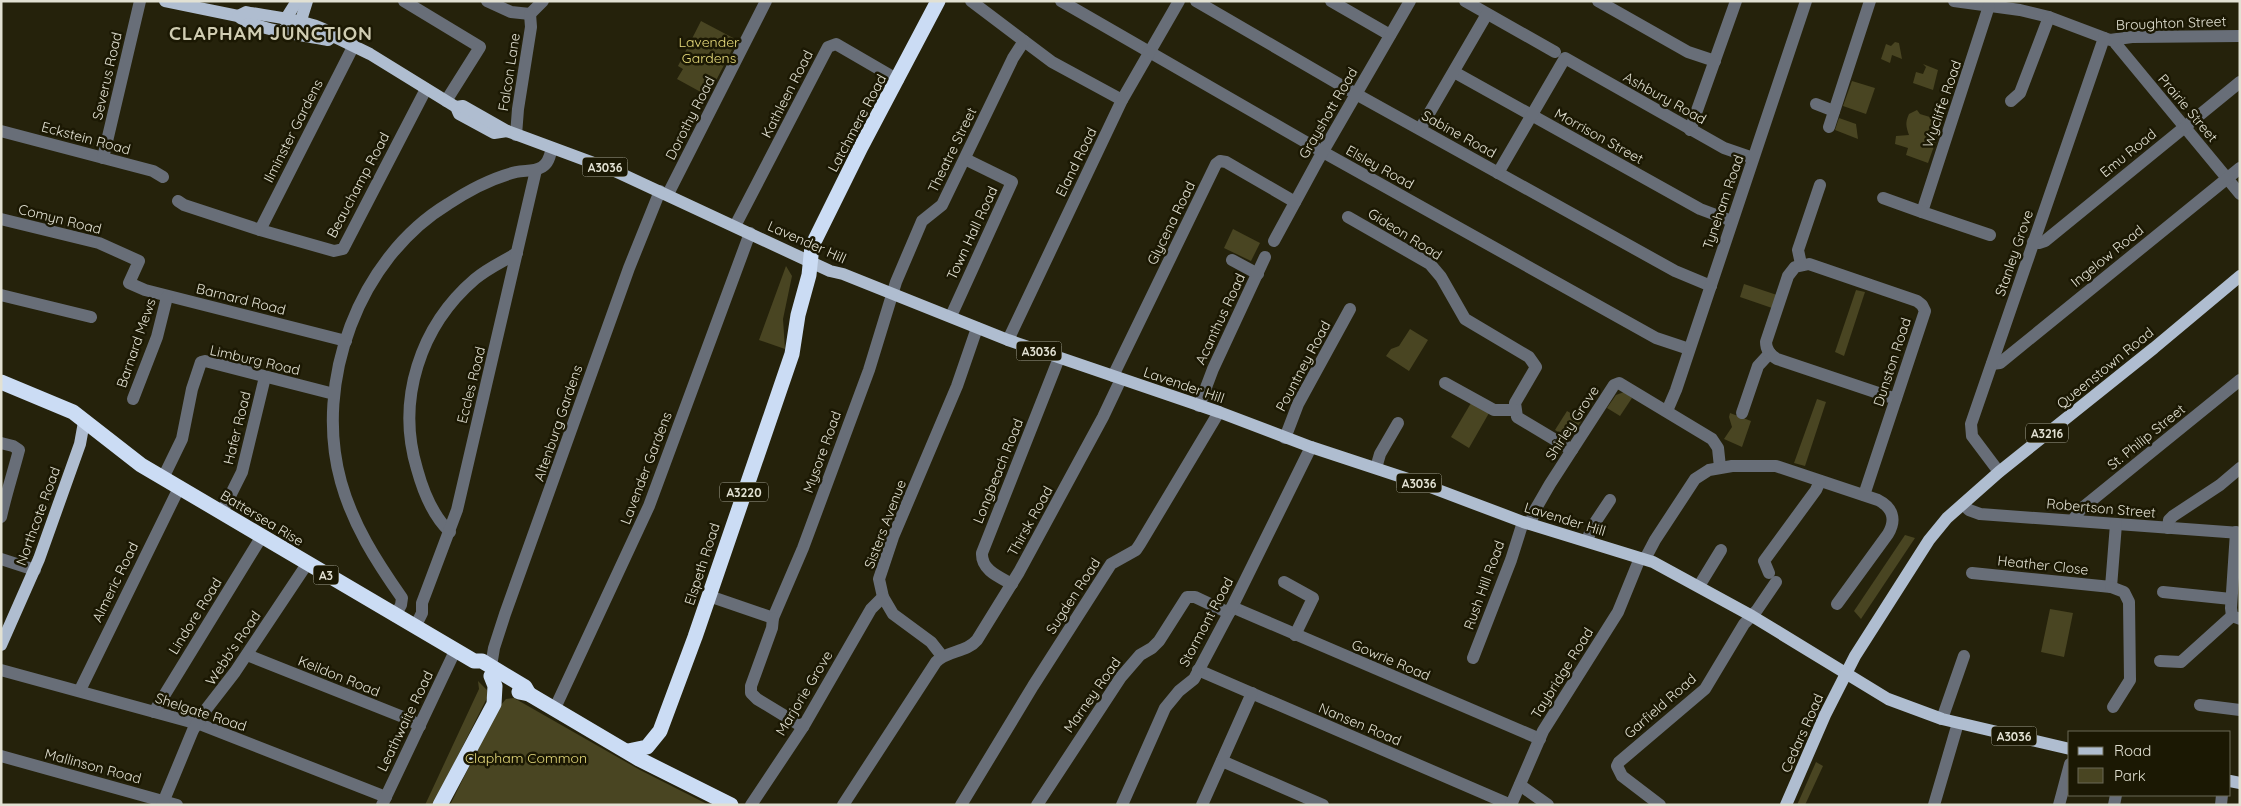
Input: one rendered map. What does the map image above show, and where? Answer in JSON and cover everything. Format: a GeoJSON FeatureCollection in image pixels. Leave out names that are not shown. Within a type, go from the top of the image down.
{"type":"FeatureCollection","features":[{"type":"Feature","properties":{"kind":"highway","name":"Latchmere Road"},"geometry":{"type":"LineString","coordinates":[[811,262],[812,246],[819,230],[938,1]]}},
{"type":"Feature","properties":{"kind":"highway","name":"Elspeth Road"},"geometry":{"type":"LineString","coordinates":[[666,770],[658,754],[660,731],[709,596],[792,354],[798,315],[811,262]]}},
{"type":"Feature","properties":{"kind":"highway","name":"Battersea Rise"},"geometry":{"type":"LineString","coordinates":[[1,382],[72,412],[125,454],[179,488],[474,662],[482,661],[491,671],[518,686]]}},
{"type":"Feature","properties":{"kind":"highway"},"geometry":{"type":"LineString","coordinates":[[440,805],[494,704],[495,686],[491,671]]}},
{"type":"Feature","properties":{"kind":"highway"},"geometry":{"type":"LineString","coordinates":[[494,704],[518,686]]}},
{"type":"Feature","properties":{"kind":"highway","name":"A3"},"geometry":{"type":"LineString","coordinates":[[518,686],[639,758],[666,770],[731,805]]}},
{"type":"Feature","properties":{"kind":"highway","name":"Elspeth Road"},"geometry":{"type":"LineString","coordinates":[[628,750],[647,747],[660,731]]}},
{"type":"Feature","properties":{"kind":"main road","name":"A3036"},"geometry":{"type":"LineString","coordinates":[[165,1],[238,16],[246,12],[282,25]]}},
{"type":"Feature","properties":{"kind":"main road"},"geometry":{"type":"LineString","coordinates":[[282,25],[297,1]]}},
{"type":"Feature","properties":{"kind":"main road"},"geometry":{"type":"LineString","coordinates":[[299,28],[307,1]]}},
{"type":"Feature","properties":{"kind":"main road","name":"Lavender Hill"},"geometry":{"type":"LineString","coordinates":[[282,25],[330,31],[334,36],[354,45],[451,104],[463,106],[476,112],[512,133],[609,169],[811,262],[951,316],[977,328],[1219,412],[1285,438],[1376,468],[1526,523],[1643,559],[1699,586],[1846,673]]}},
{"type":"Feature","properties":{"kind":"main road","name":"Queenstown Road"},"geometry":{"type":"LineString","coordinates":[[1846,673],[1886,605],[1929,540],[1947,518],[1999,472],[2240,276]]}},
{"type":"Feature","properties":{"kind":"main road","name":"Northcote Road"},"geometry":{"type":"LineString","coordinates":[[1,645],[34,570],[80,444],[84,422]]}},
{"type":"Feature","properties":{"kind":"main road","name":"A3036"},"geometry":{"type":"LineString","coordinates":[[1846,673],[1895,703],[1942,719],[2068,749]]}},
{"type":"Feature","properties":{"kind":"main road","name":"Cedars Road"},"geometry":{"type":"LineString","coordinates":[[1786,805],[1846,673]]}},
{"type":"Feature","properties":{"kind":"street","name":"Severus Road"},"geometry":{"type":"LineString","coordinates":[[103,158],[140,1]]}},
{"type":"Feature","properties":{"kind":"street"},"geometry":{"type":"LineString","coordinates":[[404,1],[480,48],[451,104]]}},
{"type":"Feature","properties":{"kind":"street","name":"Falcon Lane"},"geometry":{"type":"LineString","coordinates":[[487,1],[511,12],[530,14],[531,27],[518,109],[512,133]]}},
{"type":"Feature","properties":{"kind":"street"},"geometry":{"type":"LineString","coordinates":[[530,14],[542,1]]}},
{"type":"Feature","properties":{"kind":"street","name":"Dorothy Road"},"geometry":{"type":"LineString","coordinates":[[664,193],[689,150],[766,1]]}},
{"type":"Feature","properties":{"kind":"street"},"geometry":{"type":"LineString","coordinates":[[971,1],[1052,62],[1122,100]]}},
{"type":"Feature","properties":{"kind":"street","name":"Elsley Road"},"geometry":{"type":"LineString","coordinates":[[1061,1],[1323,152],[1656,338],[1689,349]]}},
{"type":"Feature","properties":{"kind":"street","name":"Eland Road"},"geometry":{"type":"LineString","coordinates":[[1008,340],[1122,100],[1179,1]]}},
{"type":"Feature","properties":{"kind":"street","name":"Sabine Road"},"geometry":{"type":"LineString","coordinates":[[1196,1],[1356,94],[1674,271],[1711,286]]}},
{"type":"Feature","properties":{"kind":"street"},"geometry":{"type":"LineString","coordinates":[[1331,1],[1390,35]]}},
{"type":"Feature","properties":{"kind":"street","name":"Grayshott Road"},"geometry":{"type":"LineString","coordinates":[[1274,241],[1410,1]]}},
{"type":"Feature","properties":{"kind":"street","name":"Ashbury Road"},"geometry":{"type":"LineString","coordinates":[[1465,1],[1690,130],[1724,148],[1753,158]]}},
{"type":"Feature","properties":{"kind":"street"},"geometry":{"type":"LineString","coordinates":[[1598,1],[1688,52],[1715,61]]}},
{"type":"Feature","properties":{"kind":"street"},"geometry":{"type":"LineString","coordinates":[[1690,130],[1736,1]]}},
{"type":"Feature","properties":{"kind":"street","name":"Tyneham Road"},"geometry":{"type":"LineString","coordinates":[[1667,411],[1676,390],[1806,1]]}},
{"type":"Feature","properties":{"kind":"street"},"geometry":{"type":"LineString","coordinates":[[1829,127],[1870,1]]}},
{"type":"Feature","properties":{"kind":"street","name":"Broughton Street"},"geometry":{"type":"LineString","coordinates":[[1954,1],[2020,10],[2049,17],[2109,39],[2240,36]]}},
{"type":"Feature","properties":{"kind":"street","name":"Wycliffe Road"},"geometry":{"type":"LineString","coordinates":[[1922,212],[1989,6]]}},
{"type":"Feature","properties":{"kind":"street"},"geometry":{"type":"LineString","coordinates":[[1420,129],[1487,14]]}},
{"type":"Feature","properties":{"kind":"street"},"geometry":{"type":"LineString","coordinates":[[2011,101],[2020,93],[2049,17]]}},
{"type":"Feature","properties":{"kind":"street","name":"Prairie Street"},"geometry":{"type":"LineString","coordinates":[[2109,39],[2116,44],[2240,194]]}},
{"type":"Feature","properties":{"kind":"street","name":"Stanley Grove"},"geometry":{"type":"LineString","coordinates":[[1999,472],[1976,444],[1970,430],[2033,242],[2109,39]]}},
{"type":"Feature","properties":{"kind":"street","name":"Theatre Street"},"geometry":{"type":"LineString","coordinates":[[891,294],[922,221],[940,208],[1013,58],[1024,41]]}},
{"type":"Feature","properties":{"kind":"street","name":"Kathleen Road"},"geometry":{"type":"LineString","coordinates":[[735,226],[828,47],[836,44],[898,80]]}},
{"type":"Feature","properties":{"kind":"street","name":"Ilminster Gardens"},"geometry":{"type":"LineString","coordinates":[[260,230],[354,45]]}},
{"type":"Feature","properties":{"kind":"street"},"geometry":{"type":"LineString","coordinates":[[1498,173],[1532,116],[1560,55]]}},
{"type":"Feature","properties":{"kind":"street","name":"Morrison Street"},"geometry":{"type":"LineString","coordinates":[[1454,72],[1700,209],[1732,221]]}},
{"type":"Feature","properties":{"kind":"street","name":"Emu Road"},"geometry":{"type":"LineString","coordinates":[[2033,242],[2045,241],[2240,82]]}},
{"type":"Feature","properties":{"kind":"street","name":"Beauchamp Road"},"geometry":{"type":"LineString","coordinates":[[178,201],[184,205],[260,230],[334,251],[343,249],[426,88]]}},
{"type":"Feature","properties":{"kind":"street"},"geometry":{"type":"LineString","coordinates":[[1816,104],[1834,111]]}},
{"type":"Feature","properties":{"kind":"street","name":"Eckstein Road"},"geometry":{"type":"LineString","coordinates":[[1,131],[153,171],[163,177]]}},
{"type":"Feature","properties":{"kind":"street"},"geometry":{"type":"LineString","coordinates":[[422,603],[413,607],[402,598],[366,544],[344,493],[338,470],[334,436],[334,394],[346,341],[362,300],[374,277],[395,250],[424,221],[447,204],[479,186],[518,172],[536,170],[546,163],[552,148]]}},
{"type":"Feature","properties":{"kind":"street","name":"Town Hall Road"},"geometry":{"type":"LineString","coordinates":[[951,316],[1012,182],[965,159]]}},
{"type":"Feature","properties":{"kind":"street","name":"Glycena Road"},"geometry":{"type":"LineString","coordinates":[[1117,378],[1216,164],[1220,161],[1226,162],[1295,202]]}},
{"type":"Feature","properties":{"kind":"street","name":"Ingelow Road"},"geometry":{"type":"LineString","coordinates":[[1992,364],[2000,364],[2240,168]]}},
{"type":"Feature","properties":{"kind":"street","name":"Eccles Road"},"geometry":{"type":"LineString","coordinates":[[415,628],[422,613],[422,603],[450,532],[464,480],[536,170]]}},
{"type":"Feature","properties":{"kind":"street"},"geometry":{"type":"LineString","coordinates":[[1820,186],[1798,250],[1801,264],[1791,271],[1766,342],[1770,353],[1777,359],[1896,399]]}},
{"type":"Feature","properties":{"kind":"street","name":"Altenburg Gardens"},"geometry":{"type":"LineString","coordinates":[[491,671],[494,648],[505,614],[630,268],[664,193]]}},
{"type":"Feature","properties":{"kind":"street"},"geometry":{"type":"LineString","coordinates":[[1883,198],[1990,234]]}},
{"type":"Feature","properties":{"kind":"street","name":"Gideon Road"},"geometry":{"type":"LineString","coordinates":[[1348,217],[1430,264],[1441,277],[1465,319],[1533,362],[1536,367],[1534,373],[1515,403],[1514,410]]}},
{"type":"Feature","properties":{"kind":"street","name":"Comyn Road"},"geometry":{"type":"LineString","coordinates":[[1,219],[99,242],[138,261],[130,283]]}},
{"type":"Feature","properties":{"kind":"street","name":"Lavender Gardens"},"geometry":{"type":"LineString","coordinates":[[555,708],[649,506],[750,233]]}},
{"type":"Feature","properties":{"kind":"street"},"geometry":{"type":"LineString","coordinates":[[450,532],[429,502],[414,461],[409,425],[411,387],[425,346],[447,308],[481,274],[517,253]]}},
{"type":"Feature","properties":{"kind":"street","name":"Acanthus Road"},"geometry":{"type":"LineString","coordinates":[[1199,406],[1207,383],[1266,257]]}},
{"type":"Feature","properties":{"kind":"street","name":"Acanthus Road"},"geometry":{"type":"LineString","coordinates":[[1232,260],[1258,274]]}},
{"type":"Feature","properties":{"kind":"street","name":"Dunston Road"},"geometry":{"type":"LineString","coordinates":[[1801,264],[1809,264],[1922,305],[1925,311],[1864,496]]}},
{"type":"Feature","properties":{"kind":"street","name":"Barnard Road"},"geometry":{"type":"LineString","coordinates":[[130,283],[167,296],[346,341]]}},
{"type":"Feature","properties":{"kind":"street","name":"Mysore Road"},"geometry":{"type":"LineString","coordinates":[[803,727],[756,699],[752,693],[751,686],[772,628],[773,618],[803,548],[869,370],[886,319],[891,294]]}},
{"type":"Feature","properties":{"kind":"street"},"geometry":{"type":"LineString","coordinates":[[1,295],[91,317]]}},
{"type":"Feature","properties":{"kind":"street","name":"Barnard Mews"},"geometry":{"type":"LineString","coordinates":[[133,399],[156,337],[167,296]]}},
{"type":"Feature","properties":{"kind":"street","name":"Pountney Road"},"geometry":{"type":"LineString","coordinates":[[1285,438],[1298,404],[1350,309]]}},
{"type":"Feature","properties":{"kind":"street","name":"Sisters Avenue"},"geometry":{"type":"LineString","coordinates":[[883,597],[880,587],[881,571],[957,386],[977,328]]}},
{"type":"Feature","properties":{"kind":"street"},"geometry":{"type":"LineString","coordinates":[[1742,413],[1758,366],[1770,353]]}},
{"type":"Feature","properties":{"kind":"street","name":"Longbeach Road"},"geometry":{"type":"LineString","coordinates":[[1012,584],[986,568],[982,563],[982,553],[1059,358]]}},
{"type":"Feature","properties":{"kind":"street","name":"Limburg Road"},"geometry":{"type":"LineString","coordinates":[[163,478],[182,439],[194,381],[201,362],[206,360],[334,394]]}},
{"type":"Feature","properties":{"kind":"street","name":"Hafer Road"},"geometry":{"type":"LineString","coordinates":[[222,512],[242,472],[265,377]]}},
{"type":"Feature","properties":{"kind":"street","name":"Thirsk Road"},"geometry":{"type":"LineString","coordinates":[[942,656],[971,647],[1012,584],[1104,417],[1117,378]]}},
{"type":"Feature","properties":{"kind":"street","name":"St. Philip Street"},"geometry":{"type":"LineString","coordinates":[[2072,520],[2081,509],[2240,380]]}},
{"type":"Feature","properties":{"kind":"street"},"geometry":{"type":"LineString","coordinates":[[1446,383],[1494,410],[1514,410],[1516,417],[1521,421],[1572,450]]}},
{"type":"Feature","properties":{"kind":"street","name":"Shirley Grove"},"geometry":{"type":"LineString","coordinates":[[1526,523],[1616,384],[1625,385],[1714,442],[1718,448],[1720,467]]}},
{"type":"Feature","properties":{"kind":"street","name":"Sugden Road"},"geometry":{"type":"LineString","coordinates":[[961,805],[1033,686],[1111,564],[1132,552],[1140,544],[1219,412]]}},
{"type":"Feature","properties":{"kind":"street"},"geometry":{"type":"LineString","coordinates":[[1376,468],[1380,454],[1398,423]]}},
{"type":"Feature","properties":{"kind":"street"},"geometry":{"type":"LineString","coordinates":[[1,443],[13,446],[19,450],[8,484],[1,516]]}},
{"type":"Feature","properties":{"kind":"street","name":"Stormont Road"},"geometry":{"type":"LineString","coordinates":[[1122,805],[1165,708],[1179,691],[1191,682],[1198,670],[1311,447]]}},
{"type":"Feature","properties":{"kind":"street"},"geometry":{"type":"LineString","coordinates":[[1720,467],[1770,465],[1864,496],[1886,504],[1890,508],[1893,518],[1891,529],[1837,604]]}},
{"type":"Feature","properties":{"kind":"street","name":"Taybridge Road"},"geometry":{"type":"LineString","coordinates":[[1511,805],[1540,739],[1618,612],[1643,559],[1695,479],[1704,472],[1720,467]]}},
{"type":"Feature","properties":{"kind":"street"},"geometry":{"type":"LineString","coordinates":[[2168,528],[2169,520],[2173,516],[2220,485],[2240,468]]}},
{"type":"Feature","properties":{"kind":"street"},"geometry":{"type":"LineString","coordinates":[[1752,616],[1772,577],[1764,561],[1816,490],[1820,481]]}},
{"type":"Feature","properties":{"kind":"street","name":"Almeric Road"},"geometry":{"type":"LineString","coordinates":[[80,690],[179,488]]}},
{"type":"Feature","properties":{"kind":"street"},"geometry":{"type":"LineString","coordinates":[[1587,541],[1592,527],[1610,500]]}},
{"type":"Feature","properties":{"kind":"street","name":"Robertson Street"},"geometry":{"type":"LineString","coordinates":[[1963,504],[1969,510],[1980,514],[2238,532]]}},
{"type":"Feature","properties":{"kind":"street","name":"Rush Hill Road"},"geometry":{"type":"LineString","coordinates":[[1473,658],[1526,523]]}},
{"type":"Feature","properties":{"kind":"street"},"geometry":{"type":"LineString","coordinates":[[2113,707],[2130,680],[2129,602],[2124,592],[2111,587],[2116,524]]}},
{"type":"Feature","properties":{"kind":"street"},"geometry":{"type":"LineString","coordinates":[[2160,661],[2182,662],[2236,618],[2231,599],[2238,532]]}},
{"type":"Feature","properties":{"kind":"street","name":"Lindore Road"},"geometry":{"type":"LineString","coordinates":[[154,712],[262,536]]}},
{"type":"Feature","properties":{"kind":"street"},"geometry":{"type":"LineString","coordinates":[[1699,586],[1720,550]]}},
{"type":"Feature","properties":{"kind":"street"},"geometry":{"type":"LineString","coordinates":[[1,559],[34,570]]}},
{"type":"Feature","properties":{"kind":"street","name":"Webb's Road"},"geometry":{"type":"LineString","coordinates":[[163,803],[197,724],[247,655],[307,564]]}},
{"type":"Feature","properties":{"kind":"street","name":"Heather Close"},"geometry":{"type":"LineString","coordinates":[[1972,573],[2111,587]]}},
{"type":"Feature","properties":{"kind":"street"},"geometry":{"type":"LineString","coordinates":[[1284,582],[1313,598],[1295,635]]}},
{"type":"Feature","properties":{"kind":"street"},"geometry":{"type":"LineString","coordinates":[[2163,592],[2231,599]]}},
{"type":"Feature","properties":{"kind":"street"},"geometry":{"type":"LineString","coordinates":[[709,596],[773,618]]}},
{"type":"Feature","properties":{"kind":"street"},"geometry":{"type":"LineString","coordinates":[[843,805],[924,678],[942,656],[931,642],[893,614],[883,597]]}},
{"type":"Feature","properties":{"kind":"street","name":"Marjorie Grove"},"geometry":{"type":"LineString","coordinates":[[751,805],[803,727],[872,609],[883,597]]}},
{"type":"Feature","properties":{"kind":"street","name":"Marney Road"},"geometry":{"type":"LineString","coordinates":[[1037,805],[1121,677],[1140,655],[1159,641],[1187,597],[1195,597],[1230,610]]}},
{"type":"Feature","properties":{"kind":"street"},"geometry":{"type":"LineString","coordinates":[[395,616],[401,605],[402,598]]}},
{"type":"Feature","properties":{"kind":"street","name":"Gowrie Road"},"geometry":{"type":"LineString","coordinates":[[1230,610],[1295,635],[1540,739]]}},
{"type":"Feature","properties":{"kind":"street","name":"Garfield Road"},"geometry":{"type":"LineString","coordinates":[[1660,805],[1622,776],[1617,766],[1618,762],[1706,688],[1744,624],[1752,616]]}},
{"type":"Feature","properties":{"kind":"street","name":"Leathwaite Road"},"geometry":{"type":"LineString","coordinates":[[384,801],[456,651]]}},
{"type":"Feature","properties":{"kind":"street","name":"Keildon Road"},"geometry":{"type":"LineString","coordinates":[[247,655],[408,719],[420,726]]}},
{"type":"Feature","properties":{"kind":"street"},"geometry":{"type":"LineString","coordinates":[[1942,719],[1964,656]]}},
{"type":"Feature","properties":{"kind":"street","name":"Shelgate Road"},"geometry":{"type":"LineString","coordinates":[[1,670],[80,690],[197,724],[384,801]]}},
{"type":"Feature","properties":{"kind":"street","name":"Nansen Road"},"geometry":{"type":"LineString","coordinates":[[1198,670],[1511,805]]}},
{"type":"Feature","properties":{"kind":"street"},"geometry":{"type":"LineString","coordinates":[[1202,805],[1252,693]]}},
{"type":"Feature","properties":{"kind":"street"},"geometry":{"type":"LineString","coordinates":[[2200,705],[2240,710]]}},
{"type":"Feature","properties":{"kind":"street"},"geometry":{"type":"LineString","coordinates":[[1934,805],[1958,723]]}},
{"type":"Feature","properties":{"kind":"street","name":"Mallinson Road"},"geometry":{"type":"LineString","coordinates":[[1,756],[163,803],[177,805]]}},
{"type":"Feature","properties":{"kind":"street"},"geometry":{"type":"LineString","coordinates":[[1222,761],[1323,805]]}},
{"type":"Feature","properties":{"kind":"street"},"geometry":{"type":"LineString","coordinates":[[2059,805],[2068,771]]}},
{"type":"Feature","properties":{"kind":"street"},"geometry":{"type":"LineString","coordinates":[[1520,785],[1548,805]]}},
{"type":"Feature","properties":{"kind":"green space","name":"Lavender Gardens"},"geometry":{"type":"Polygon","coordinates":[[[701,21],[737,40],[708,96],[677,79],[683,69],[678,66],[701,21]]]}},
{"type":"Feature","properties":{"kind":"green space"},"geometry":{"type":"Polygon","coordinates":[[[1895,42],[1899,43],[1902,59],[1892,55],[1890,63],[1881,59],[1886,44],[1891,46],[1895,42]]]}},
{"type":"Feature","properties":{"kind":"green space"},"geometry":{"type":"Polygon","coordinates":[[[1923,64],[1938,70],[1933,90],[1913,83],[1916,72],[1923,74],[1926,67],[1923,64]]]}},
{"type":"Feature","properties":{"kind":"green space"},"geometry":{"type":"Polygon","coordinates":[[[1852,81],[1875,88],[1866,114],[1843,106],[1852,81]]]}},
{"type":"Feature","properties":{"kind":"green space"},"geometry":{"type":"Polygon","coordinates":[[[1917,110],[1920,114],[1943,121],[1928,163],[1906,155],[1908,148],[1895,144],[1896,136],[1909,135],[1906,125],[1908,117],[1909,114],[1917,110]]]}},
{"type":"Feature","properties":{"kind":"green space"},"geometry":{"type":"Polygon","coordinates":[[[1839,118],[1856,124],[1858,139],[1835,130],[1839,118]]]}},
{"type":"Feature","properties":{"kind":"green space"},"geometry":{"type":"Polygon","coordinates":[[[1233,229],[1260,243],[1251,261],[1224,248],[1233,229]]]}},
{"type":"Feature","properties":{"kind":"green space"},"geometry":{"type":"Polygon","coordinates":[[[786,266],[792,276],[783,319],[785,349],[759,340],[786,266]]]}},
{"type":"Feature","properties":{"kind":"green space"},"geometry":{"type":"Polygon","coordinates":[[[1744,284],[1777,295],[1772,308],[1740,297],[1744,284]]]}},
{"type":"Feature","properties":{"kind":"green space"},"geometry":{"type":"Polygon","coordinates":[[[1856,290],[1865,292],[1844,356],[1835,352],[1856,290]]]}},
{"type":"Feature","properties":{"kind":"green space"},"geometry":{"type":"Polygon","coordinates":[[[1410,329],[1428,340],[1409,371],[1386,356],[1391,349],[1399,346],[1410,329]]]}},
{"type":"Feature","properties":{"kind":"green space"},"geometry":{"type":"Polygon","coordinates":[[[1624,392],[1632,398],[1620,416],[1607,408],[1616,395],[1624,392]]]}},
{"type":"Feature","properties":{"kind":"green space"},"geometry":{"type":"Polygon","coordinates":[[[1817,399],[1826,402],[1805,466],[1794,463],[1817,399]]]}},
{"type":"Feature","properties":{"kind":"green space"},"geometry":{"type":"Polygon","coordinates":[[[1471,403],[1489,413],[1469,448],[1451,437],[1471,403]]]}},
{"type":"Feature","properties":{"kind":"green space"},"geometry":{"type":"Polygon","coordinates":[[[1567,411],[1582,420],[1569,439],[1555,430],[1567,411]]]}},
{"type":"Feature","properties":{"kind":"green space"},"geometry":{"type":"Polygon","coordinates":[[[1730,413],[1751,421],[1742,447],[1724,439],[1732,427],[1729,417],[1730,413]]]}},
{"type":"Feature","properties":{"kind":"green space"},"geometry":{"type":"Polygon","coordinates":[[[1905,535],[1915,538],[1861,619],[1854,611],[1905,535]]]}},
{"type":"Feature","properties":{"kind":"green space"},"geometry":{"type":"Polygon","coordinates":[[[2050,609],[2073,613],[2064,657],[2041,652],[2050,609]]]}},
{"type":"Feature","properties":{"kind":"green space","name":"Clapham Common"},"geometry":{"type":"Polygon","coordinates":[[[478,681],[487,690],[487,698],[433,805],[425,805],[479,689],[478,681]]]}},
{"type":"Feature","properties":{"kind":"green space","name":"Clapham Common"},"geometry":{"type":"Polygon","coordinates":[[[514,698],[640,770],[709,805],[450,805],[499,707],[506,699],[514,698]]]}},
{"type":"Feature","properties":{"kind":"green space"},"geometry":{"type":"Polygon","coordinates":[[[1816,762],[1823,766],[1805,805],[1797,805],[1816,762]]]}},
{"type":"Feature","properties":{"kind":"district","name":"CLAPHAM JUNCTION"},"geometry":{"type":"Point","coordinates":[271,33]}}]}
